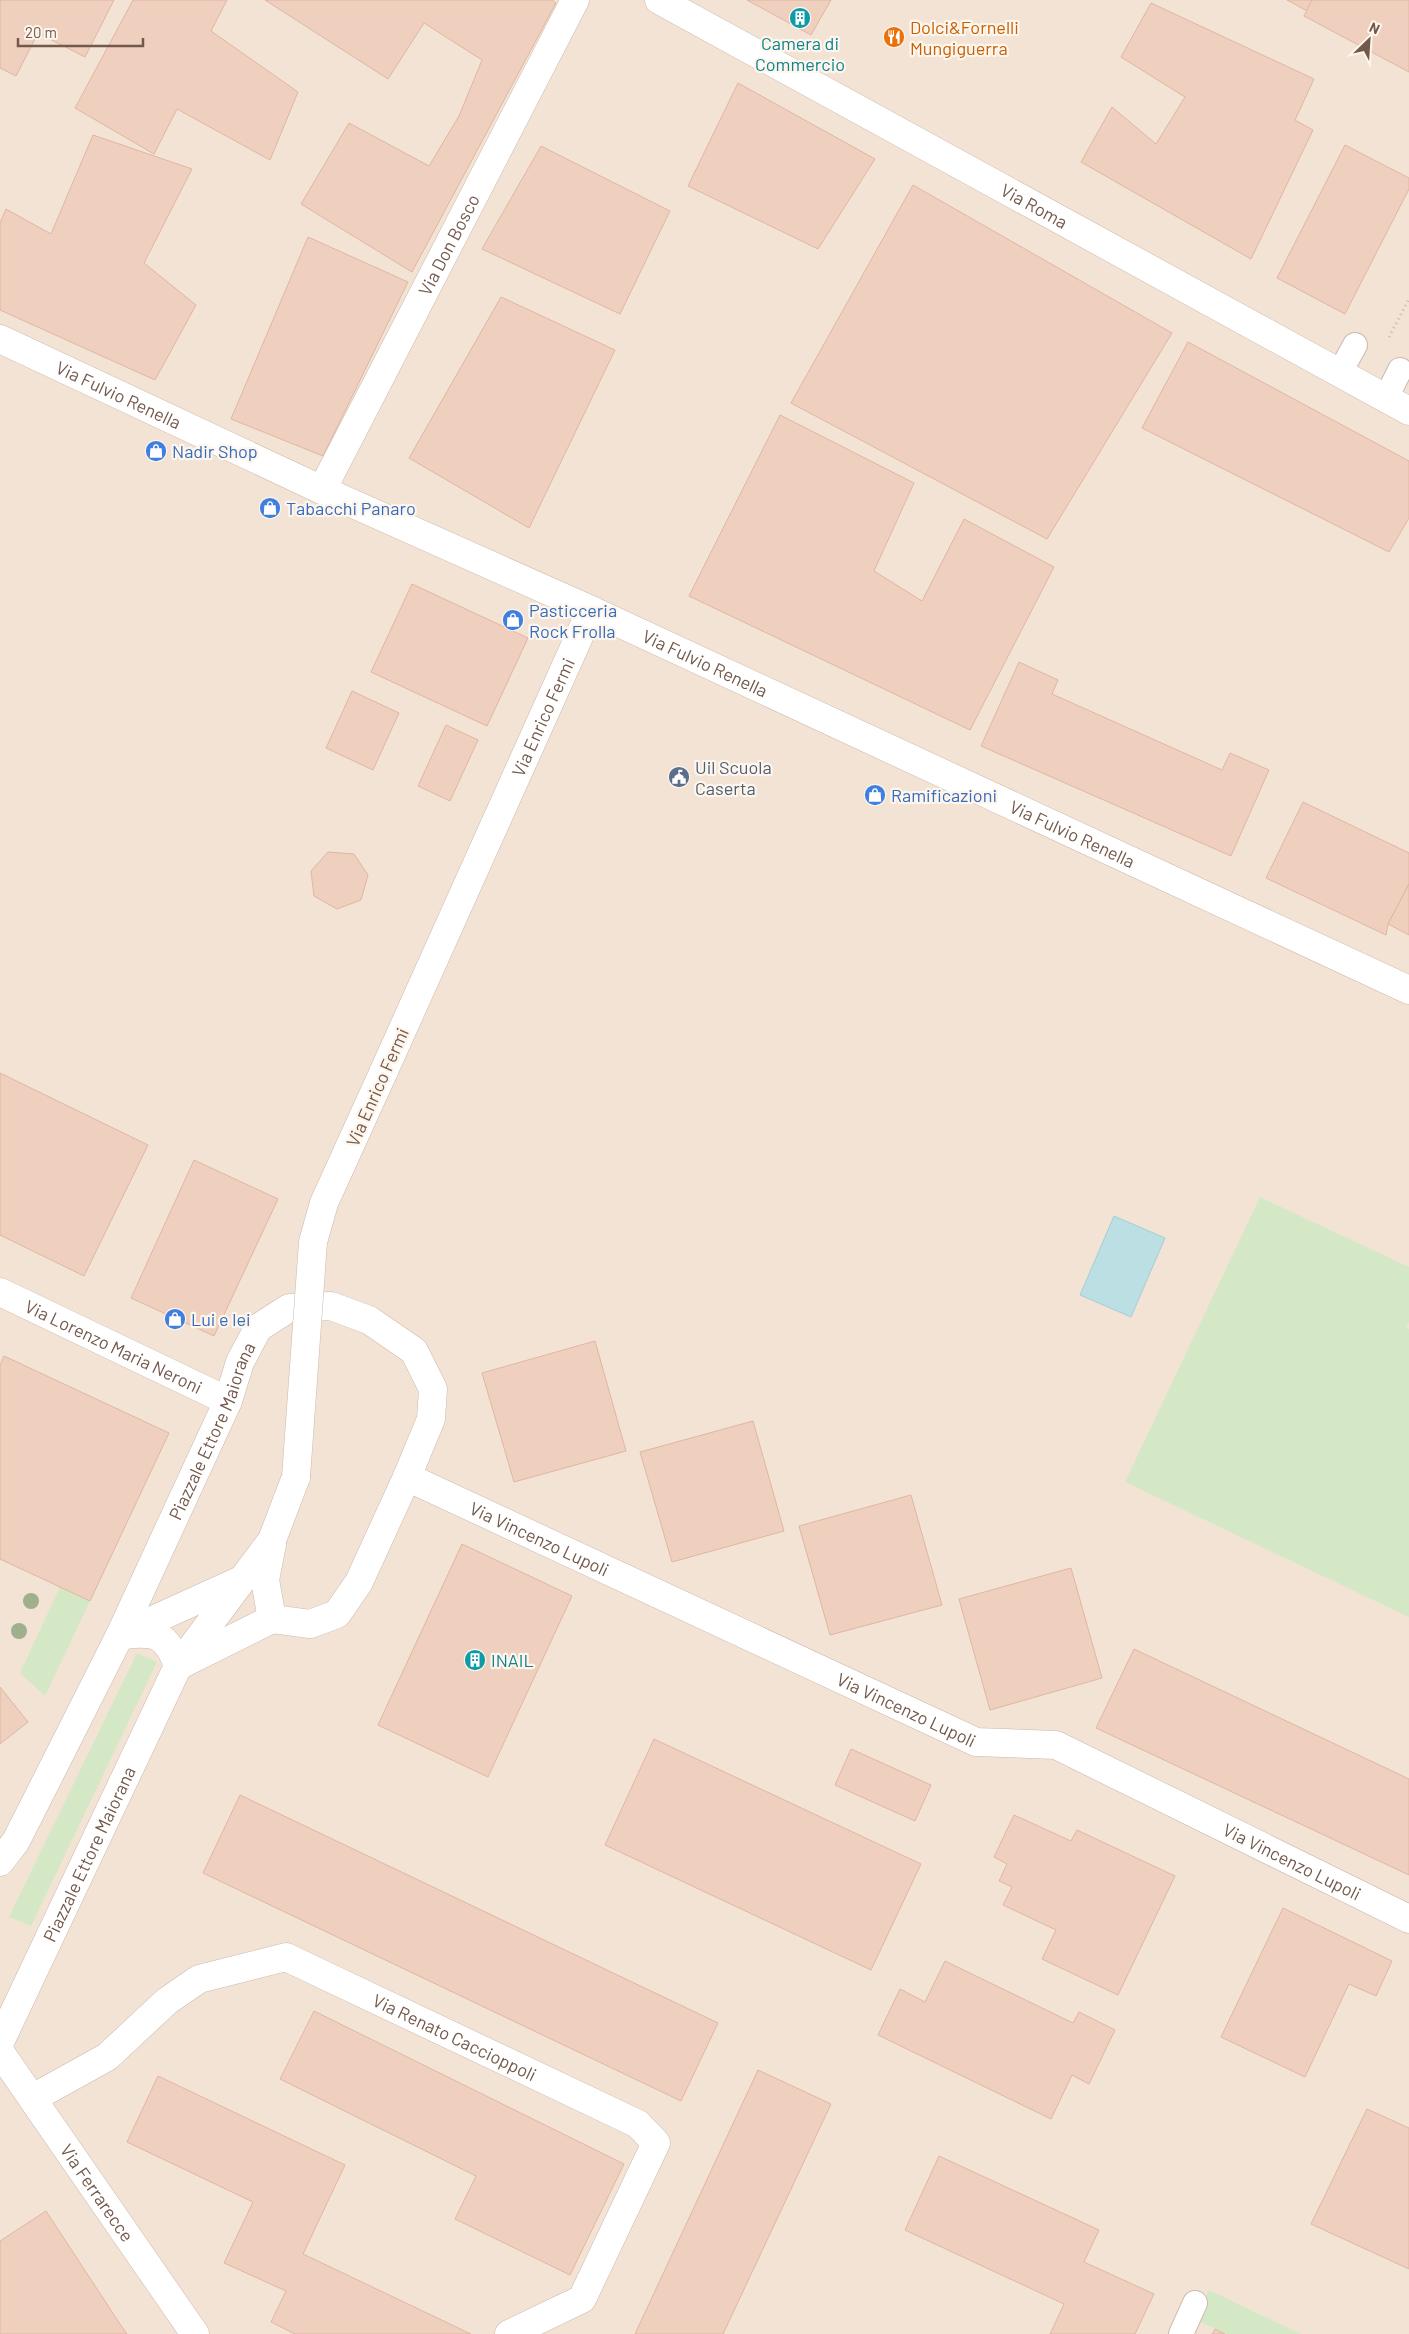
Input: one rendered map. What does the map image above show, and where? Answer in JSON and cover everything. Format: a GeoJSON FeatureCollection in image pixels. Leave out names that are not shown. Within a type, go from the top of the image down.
{"type":"FeatureCollection","features":[{"type":"Feature","properties":{"kind":"street","name":"Via Don Bosco"},"geometry":{"type":"LineString","coordinates":[[322,490],[575,0]]}},
{"type":"Feature","properties":{"kind":"street","name":"Via Roma"},"geometry":{"type":"LineString","coordinates":[[659,0],[1397,405]]}},
{"type":"Feature","properties":{"kind":"street","name":"Via Fulvio Renella"},"geometry":{"type":"LineString","coordinates":[[0,339],[322,490],[592,610],[1409,990]]}},
{"type":"Feature","properties":{"kind":"street","name":"Via Enrico Fermi"},"geometry":{"type":"LineString","coordinates":[[178,1666],[272,1540],[296,1477],[313,1242],[324,1204],[592,610]]}},
{"type":"Feature","properties":{"kind":"street","name":"Via Lorenzo Maria Neroni"},"geometry":{"type":"LineString","coordinates":[[0,1292],[228,1401]]}},
{"type":"Feature","properties":{"kind":"street","name":"Piazzale Ettore Maiorana"},"geometry":{"type":"LineString","coordinates":[[0,1862],[16,1841],[120,1635],[228,1401],[240,1362],[258,1328],[289,1308],[330,1306],[369,1320],[414,1351],[433,1389],[430,1419],[407,1478],[359,1582],[337,1614],[310,1624],[272,1619]]}},
{"type":"Feature","properties":{"kind":"street","name":"Via Vincenzo Lupoli"},"geometry":{"type":"LineString","coordinates":[[407,1478],[976,1742],[1056,1745],[1409,1919]]}},
{"type":"Feature","properties":{"kind":"street"},"geometry":{"type":"LineString","coordinates":[[120,1635],[145,1633],[158,1637],[171,1647],[178,1666],[272,1619],[265,1580],[272,1540]]}},
{"type":"Feature","properties":{"kind":"street","name":"Via Enrico Fermi"},"geometry":{"type":"LineString","coordinates":[[120,1635],[240,1581]]}},
{"type":"Feature","properties":{"kind":"street","name":"Piazzale Ettore Maiorana"},"geometry":{"type":"LineString","coordinates":[[0,2042],[178,1666]]}},
{"type":"Feature","properties":{"kind":"street","name":"Via Renato Caccioppoli"},"geometry":{"type":"LineString","coordinates":[[33,2098],[107,2057],[166,2001],[199,1979],[286,1957],[638,2124],[656,2143],[582,2300],[509,2334]]}},
{"type":"Feature","properties":{"kind":"street","name":"Via Ferrarecce"},"geometry":{"type":"LineString","coordinates":[[0,2052],[195,2334]]}},
{"type":"Feature","properties":{"kind":"lane"},"geometry":{"type":"LineString","coordinates":[[1339,374],[1355,345]]}},
{"type":"Feature","properties":{"kind":"lane"},"geometry":{"type":"LineString","coordinates":[[1397,405],[1400,370]]}},
{"type":"Feature","properties":{"kind":"lane"},"geometry":{"type":"LineString","coordinates":[[1181,2334],[1195,2303]]}},
{"type":"Feature","properties":{"kind":"path"},"geometry":{"type":"LineString","coordinates":[[1387,341],[1409,298]]}},
{"type":"Feature","properties":{"kind":"shaded area"},"geometry":{"type":"Polygon","coordinates":[[[0,0],[1409,0],[1409,2334],[0,2334],[0,0]]]}},
{"type":"Feature","properties":{"kind":"green space"},"geometry":{"type":"Polygon","coordinates":[[[1260,1197],[1409,1267],[1409,1322],[1406,1328],[1409,1329],[1409,1617],[1125,1482],[1260,1197]]]}},
{"type":"Feature","properties":{"kind":"green space"},"geometry":{"type":"Polygon","coordinates":[[[60,1587],[90,1601],[45,1696],[20,1673],[60,1587]]]}},
{"type":"Feature","properties":{"kind":"green space"},"geometry":{"type":"Polygon","coordinates":[[[137,1653],[157,1662],[31,1926],[9,1917],[137,1653]]]}},
{"type":"Feature","properties":{"kind":"green space"},"geometry":{"type":"Polygon","coordinates":[[[1209,2290],[1301,2334],[1226,2334],[1195,2319],[1209,2290]]]}},
{"type":"Feature","properties":{"kind":"water"},"geometry":{"type":"Polygon","coordinates":[[[1114,1216],[1165,1238],[1131,1317],[1080,1295],[1114,1216]]]}},
{"type":"Feature","properties":{"kind":"building"},"geometry":{"type":"Polygon","coordinates":[[[0,0],[114,0],[85,57],[38,33],[16,76],[0,68],[0,0]]]}},
{"type":"Feature","properties":{"kind":"building"},"geometry":{"type":"Polygon","coordinates":[[[133,0],[227,0],[211,31],[298,92],[270,160],[177,109],[154,154],[75,108],[133,0]]]}},
{"type":"Feature","properties":{"kind":"building"},"geometry":{"type":"Polygon","coordinates":[[[265,0],[552,0],[556,3],[412,272],[301,204],[349,123],[429,166],[459,116],[482,60],[424,23],[388,79],[265,0]]]}},
{"type":"Feature","properties":{"kind":"building","name":"Camera di Commercio"},"geometry":{"type":"Polygon","coordinates":[[[747,0],[831,0],[811,35],[747,0]]]}},
{"type":"Feature","properties":{"kind":"building"},"geometry":{"type":"Polygon","coordinates":[[[1287,0],[1409,0],[1409,66],[1287,0]]]}},
{"type":"Feature","properties":{"kind":"building"},"geometry":{"type":"Polygon","coordinates":[[[1312,0],[1409,0],[1409,72],[1304,16],[1312,0]]]}},
{"type":"Feature","properties":{"kind":"building"},"geometry":{"type":"Polygon","coordinates":[[[1151,3],[1314,79],[1295,120],[1313,130],[1251,259],[1081,162],[1112,107],[1156,144],[1185,97],[1121,57],[1151,3]]]}},
{"type":"Feature","properties":{"kind":"building"},"geometry":{"type":"Polygon","coordinates":[[[738,83],[875,159],[818,249],[688,186],[738,83]]]}},
{"type":"Feature","properties":{"kind":"building"},"geometry":{"type":"Polygon","coordinates":[[[93,135],[192,169],[144,263],[196,305],[155,380],[0,310],[0,223],[6,209],[51,234],[93,135]]]}},
{"type":"Feature","properties":{"kind":"building"},"geometry":{"type":"Polygon","coordinates":[[[1345,145],[1409,178],[1409,189],[1345,314],[1277,278],[1345,145]]]}},
{"type":"Feature","properties":{"kind":"building"},"geometry":{"type":"Polygon","coordinates":[[[541,146],[670,211],[620,314],[482,249],[541,146]]]}},
{"type":"Feature","properties":{"kind":"building"},"geometry":{"type":"Polygon","coordinates":[[[913,185],[1172,333],[1047,539],[791,403],[913,185]]]}},
{"type":"Feature","properties":{"kind":"building"},"geometry":{"type":"Polygon","coordinates":[[[308,237],[408,282],[323,456],[231,419],[308,237]]]}},
{"type":"Feature","properties":{"kind":"building"},"geometry":{"type":"Polygon","coordinates":[[[501,297],[615,350],[529,528],[409,458],[501,297]]]}},
{"type":"Feature","properties":{"kind":"building"},"geometry":{"type":"Polygon","coordinates":[[[1188,342],[1409,461],[1409,518],[1389,552],[1142,428],[1188,342]]]}},
{"type":"Feature","properties":{"kind":"building"},"geometry":{"type":"Polygon","coordinates":[[[780,415],[914,483],[874,571],[922,601],[964,519],[1054,567],[970,730],[689,596],[780,415]]]}},
{"type":"Feature","properties":{"kind":"building"},"geometry":{"type":"Polygon","coordinates":[[[412,584],[528,638],[487,726],[371,672],[412,584]]]}},
{"type":"Feature","properties":{"kind":"building"},"geometry":{"type":"Polygon","coordinates":[[[1019,662],[1058,680],[1052,694],[1222,770],[1230,753],[1269,770],[1231,856],[981,746],[1019,662]]]}},
{"type":"Feature","properties":{"kind":"building"},"geometry":{"type":"Polygon","coordinates":[[[352,691],[399,713],[373,770],[326,748],[352,691]]]}},
{"type":"Feature","properties":{"kind":"building"},"geometry":{"type":"Polygon","coordinates":[[[446,725],[478,740],[450,801],[418,786],[446,725]]]}},
{"type":"Feature","properties":{"kind":"building"},"geometry":{"type":"Polygon","coordinates":[[[1303,802],[1409,853],[1409,884],[1388,924],[1386,935],[1266,878],[1303,802]]]}},
{"type":"Feature","properties":{"kind":"building"},"geometry":{"type":"Polygon","coordinates":[[[328,852],[354,854],[368,875],[361,900],[337,909],[314,896],[311,871],[328,852]]]}},
{"type":"Feature","properties":{"kind":"building"},"geometry":{"type":"Polygon","coordinates":[[[1409,884],[1409,935],[1388,924],[1409,884]]]}},
{"type":"Feature","properties":{"kind":"building"},"geometry":{"type":"Polygon","coordinates":[[[0,1073],[148,1145],[84,1276],[0,1235],[0,1073]]]}},
{"type":"Feature","properties":{"kind":"building"},"geometry":{"type":"Polygon","coordinates":[[[194,1160],[278,1199],[214,1336],[131,1298],[194,1160]]]}},
{"type":"Feature","properties":{"kind":"building"},"geometry":{"type":"Polygon","coordinates":[[[595,1341],[626,1451],[514,1482],[482,1373],[595,1341]]]}},
{"type":"Feature","properties":{"kind":"building"},"geometry":{"type":"Polygon","coordinates":[[[4,1356],[169,1433],[90,1601],[0,1559],[0,1365],[4,1356]]]}},
{"type":"Feature","properties":{"kind":"building"},"geometry":{"type":"Polygon","coordinates":[[[753,1421],[784,1531],[672,1562],[640,1452],[753,1421]]]}},
{"type":"Feature","properties":{"kind":"building"},"geometry":{"type":"Polygon","coordinates":[[[911,1495],[942,1605],[830,1635],[799,1526],[911,1495]]]}},
{"type":"Feature","properties":{"kind":"building","name":"INAIL"},"geometry":{"type":"Polygon","coordinates":[[[462,1544],[572,1596],[488,1777],[378,1725],[462,1544]]]}},
{"type":"Feature","properties":{"kind":"building"},"geometry":{"type":"Polygon","coordinates":[[[1071,1568],[1102,1678],[990,1710],[959,1599],[1071,1568]]]}},
{"type":"Feature","properties":{"kind":"building"},"geometry":{"type":"Polygon","coordinates":[[[1134,1649],[1409,1779],[1409,1875],[1096,1728],[1134,1649]]]}},
{"type":"Feature","properties":{"kind":"building"},"geometry":{"type":"Polygon","coordinates":[[[0,1687],[28,1722],[0,1744],[0,1687]]]}},
{"type":"Feature","properties":{"kind":"building"},"geometry":{"type":"Polygon","coordinates":[[[654,1739],[921,1864],[871,1970],[605,1845],[654,1739]]]}},
{"type":"Feature","properties":{"kind":"building"},"geometry":{"type":"Polygon","coordinates":[[[851,1749],[931,1785],[915,1821],[835,1785],[851,1749]]]}},
{"type":"Feature","properties":{"kind":"building"},"geometry":{"type":"Polygon","coordinates":[[[240,1795],[718,2023],[681,2101],[203,1873],[240,1795]]]}},
{"type":"Feature","properties":{"kind":"building"},"geometry":{"type":"Polygon","coordinates":[[[1014,1815],[1071,1841],[1077,1830],[1175,1876],[1118,1995],[1042,1959],[1056,1930],[1003,1905],[1012,1887],[999,1881],[1007,1864],[994,1857],[1014,1815]]]}},
{"type":"Feature","properties":{"kind":"building"},"geometry":{"type":"Polygon","coordinates":[[[1283,1908],[1392,1961],[1376,1996],[1349,1984],[1305,2077],[1221,2037],[1283,1908]]]}},
{"type":"Feature","properties":{"kind":"building"},"geometry":{"type":"Polygon","coordinates":[[[945,1961],[1073,2023],[1079,2012],[1115,2030],[1089,2084],[1072,2075],[1051,2119],[878,2035],[900,1989],[925,2002],[945,1961]]]}},
{"type":"Feature","properties":{"kind":"building"},"geometry":{"type":"Polygon","coordinates":[[[314,2011],[624,2164],[570,2275],[455,2219],[476,2176],[280,2079],[314,2011]]]}},
{"type":"Feature","properties":{"kind":"building"},"geometry":{"type":"Polygon","coordinates":[[[758,2070],[831,2104],[723,2334],[635,2334],[758,2070]]]}},
{"type":"Feature","properties":{"kind":"building"},"geometry":{"type":"Polygon","coordinates":[[[158,2076],[345,2165],[303,2254],[471,2334],[295,2334],[271,2322],[286,2291],[224,2263],[253,2202],[127,2142],[158,2076]]]}},
{"type":"Feature","properties":{"kind":"building"},"geometry":{"type":"Polygon","coordinates":[[[1367,2109],[1409,2128],[1409,2269],[1311,2224],[1367,2109]]]}},
{"type":"Feature","properties":{"kind":"building"},"geometry":{"type":"Polygon","coordinates":[[[939,2156],[1099,2230],[1084,2262],[1154,2294],[1135,2334],[1050,2334],[1064,2304],[905,2230],[939,2156]]]}},
{"type":"Feature","properties":{"kind":"building"},"geometry":{"type":"Polygon","coordinates":[[[46,2211],[127,2334],[0,2334],[0,2241],[46,2211]]]}},
{"type":"Feature","properties":{"kind":"building"},"geometry":{"type":"Polygon","coordinates":[[[1215,2329],[1225,2334],[1212,2334],[1215,2329]]]}},
{"type":"Feature","properties":{"kind":"place","name":"Camera di Commercio"},"geometry":{"type":"Point","coordinates":[800,18]}},
{"type":"Feature","properties":{"kind":"place","name":"Dolci&Fornelli Mungiguerra"},"geometry":{"type":"Point","coordinates":[894,37]}},
{"type":"Feature","properties":{"kind":"place","name":"Nadir Shop"},"geometry":{"type":"Point","coordinates":[156,451]}},
{"type":"Feature","properties":{"kind":"place","name":"Tabacchi Panaro"},"geometry":{"type":"Point","coordinates":[270,508]}},
{"type":"Feature","properties":{"kind":"place","name":"Pasticceria Rock Frolla"},"geometry":{"type":"Point","coordinates":[513,620]}},
{"type":"Feature","properties":{"kind":"place","name":"Uil Scuola Caserta"},"geometry":{"type":"Point","coordinates":[679,777]}},
{"type":"Feature","properties":{"kind":"place","name":"Ramificazioni"},"geometry":{"type":"Point","coordinates":[875,795]}},
{"type":"Feature","properties":{"kind":"place","name":"Lui e lei"},"geometry":{"type":"Point","coordinates":[175,1319]}},
{"type":"Feature","properties":{"kind":"place","name":"INAIL"},"geometry":{"type":"Point","coordinates":[475,1660]}}]}
